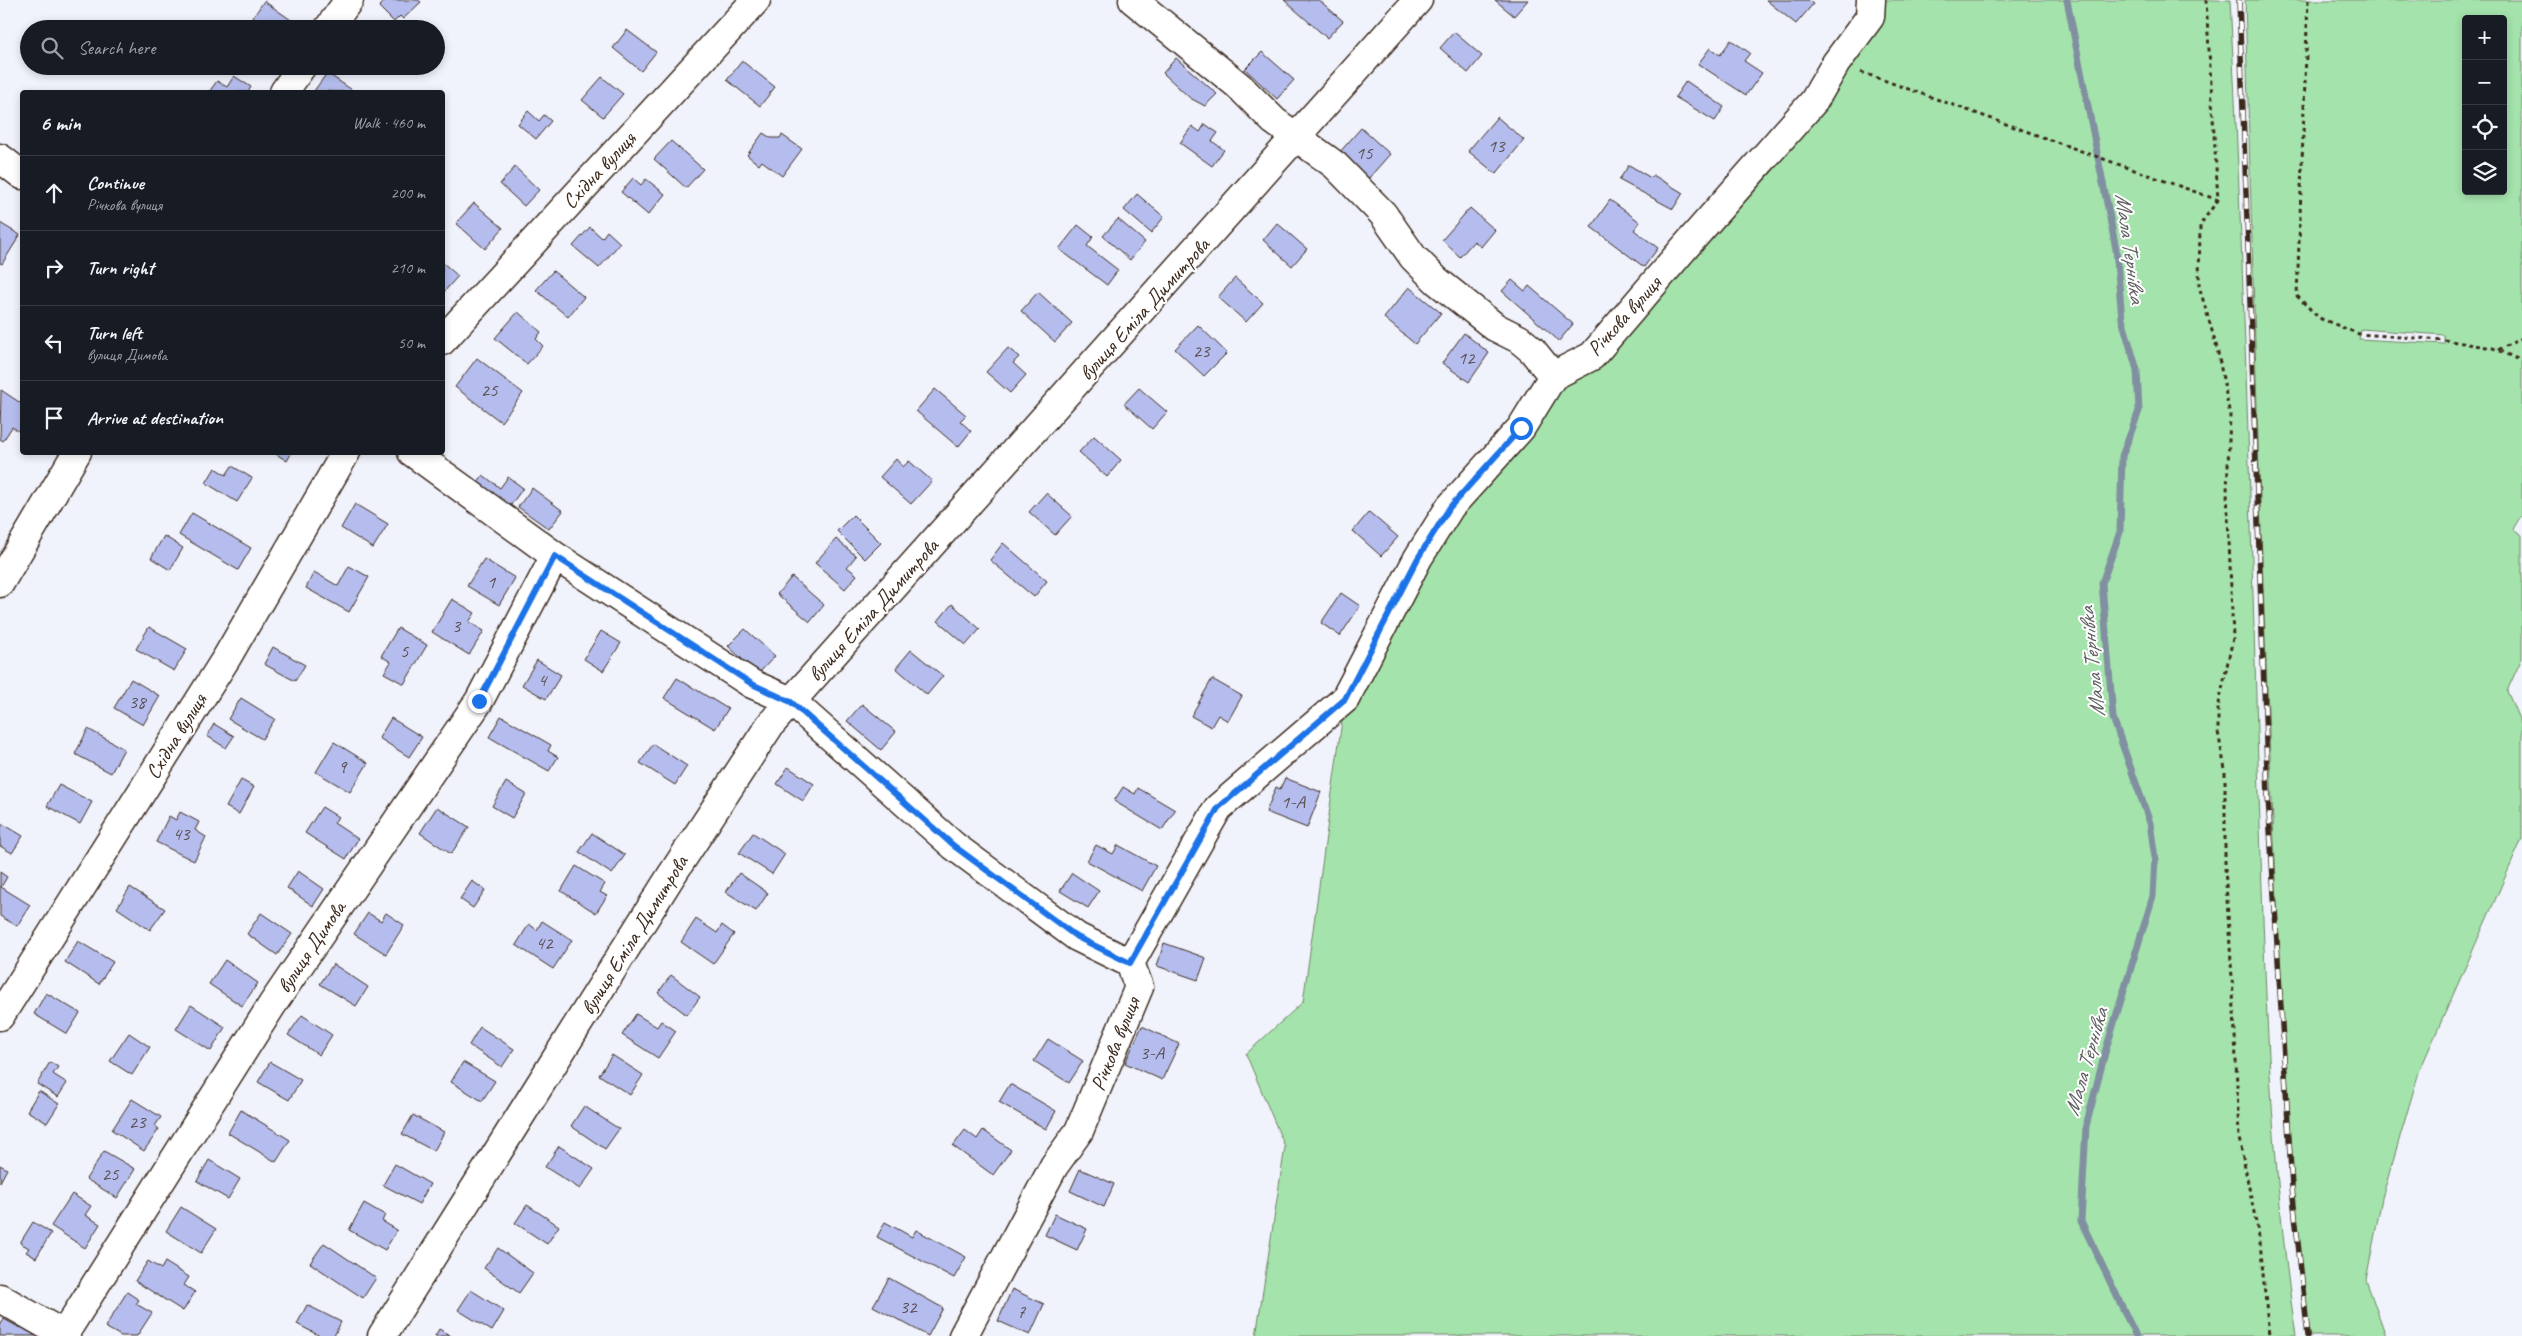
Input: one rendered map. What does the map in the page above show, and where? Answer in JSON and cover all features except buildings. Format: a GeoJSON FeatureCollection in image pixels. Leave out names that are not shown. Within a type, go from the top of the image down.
{"type":"FeatureCollection","features":[{"type":"Feature","properties":{"kind":"street"},"geometry":{"type":"LineString","coordinates":[[335,20],[349,0]]}},
{"type":"Feature","properties":{"kind":"street","name":"Східна вулиця"},"geometry":{"type":"LineString","coordinates":[[445,338],[756,0]]}},
{"type":"Feature","properties":{"kind":"street"},"geometry":{"type":"LineString","coordinates":[[1133,0],[1238,86],[1274,120],[1335,165],[1383,214],[1413,257],[1437,281],[1495,327],[1519,339],[1532,350],[1553,376]]}},
{"type":"Feature","properties":{"kind":"street","name":"вулиця Еміла Димитрова"},"geometry":{"type":"LineString","coordinates":[[382,1336],[671,876],[770,725],[1418,0]]}},
{"type":"Feature","properties":{"kind":"street","name":"Річкова вулиця"},"geometry":{"type":"LineString","coordinates":[[963,1336],[1054,1166],[1079,1130],[1139,987],[1130,963],[1218,808],[1345,699],[1418,558],[1450,507],[1521,428],[1553,376],[1592,356],[1814,101],[1836,63],[1870,17],[1871,0]]}},
{"type":"Feature","properties":{"kind":"street"},"geometry":{"type":"LineString","coordinates":[[285,90],[296,75]]}},
{"type":"Feature","properties":{"kind":"street"},"geometry":{"type":"LineString","coordinates":[[0,158],[20,173]]}},
{"type":"Feature","properties":{"kind":"street"},"geometry":{"type":"LineString","coordinates":[[0,583],[76,455]]}},
{"type":"Feature","properties":{"kind":"street","name":"Східна вулиця"},"geometry":{"type":"LineString","coordinates":[[0,1016],[226,657],[344,455]]}},
{"type":"Feature","properties":{"kind":"street"},"geometry":{"type":"LineString","coordinates":[[416,455],[555,556],[752,684],[791,702],[954,846],[1077,937],[1130,963]]}},
{"type":"Feature","properties":{"kind":"street","name":"вулиця Димова"},"geometry":{"type":"LineString","coordinates":[[64,1336],[272,1005],[479,701],[555,556]]}},
{"type":"Feature","properties":{"kind":"street"},"geometry":{"type":"LineString","coordinates":[[0,1298],[64,1336]]}},
{"type":"Feature","properties":{"kind":"path"},"geometry":{"type":"LineString","coordinates":[[2206,0],[2218,200],[2200,226],[2200,286],[2217,348],[2230,415],[2227,492],[2233,638],[2218,708],[2218,732],[2225,769],[2225,868],[2234,1009],[2239,1138],[2260,1242],[2269,1336]]}},
{"type":"Feature","properties":{"kind":"path"},"geometry":{"type":"LineString","coordinates":[[2308,0],[2297,296],[2319,318],[2359,334],[2444,340],[2498,350],[2522,361]]}},
{"type":"Feature","properties":{"kind":"path"},"geometry":{"type":"LineString","coordinates":[[1836,63],[2218,200]]}},
{"type":"Feature","properties":{"kind":"path"},"geometry":{"type":"LineString","coordinates":[[2498,350],[2522,338]]}},
{"type":"Feature","properties":{"kind":"green space"},"geometry":{"type":"Polygon","coordinates":[[[1877,0],[2230,0],[2249,458],[2268,1035],[2278,1186],[2296,1336],[1256,1336],[1285,1147],[1246,1054],[1303,1002],[1345,699],[1424,558],[1555,384],[1595,360],[1856,60],[1876,19],[1877,0]]]}},
{"type":"Feature","properties":{"kind":"green space"},"geometry":{"type":"Polygon","coordinates":[[[2245,0],[2522,0],[2522,514],[2513,529],[2522,535],[2522,658],[2507,691],[2522,726],[2522,839],[2419,1072],[2382,1198],[2366,1280],[2386,1336],[2310,1336],[2303,1282],[2289,1119],[2271,788],[2245,0]],[[2361,329],[2359,339],[2444,344],[2444,335],[2361,329]]]}},
{"type":"Feature","properties":{"kind":"waterway","name":"Мала Тернівка"},"geometry":{"type":"LineString","coordinates":[[2067,0],[2116,249],[2122,319],[2137,370],[2139,411],[2122,456],[2120,532],[2102,583],[2113,718],[2150,823],[2155,858],[2153,896],[2106,1049],[2086,1126],[2081,1221],[2136,1336]]}},
{"type":"Feature","properties":{"kind":"railway"},"geometry":{"type":"LineString","coordinates":[[2239,0],[2268,797],[2292,1187],[2308,1336]]}},
{"type":"Feature","properties":{"kind":"route"},"geometry":{"type":"LineString","coordinates":[[479,701],[555,556],[752,684],[791,702],[954,846],[1077,937],[1130,963],[1218,808],[1345,699],[1418,558],[1450,507],[1486,464],[1521,428]]}}]}
